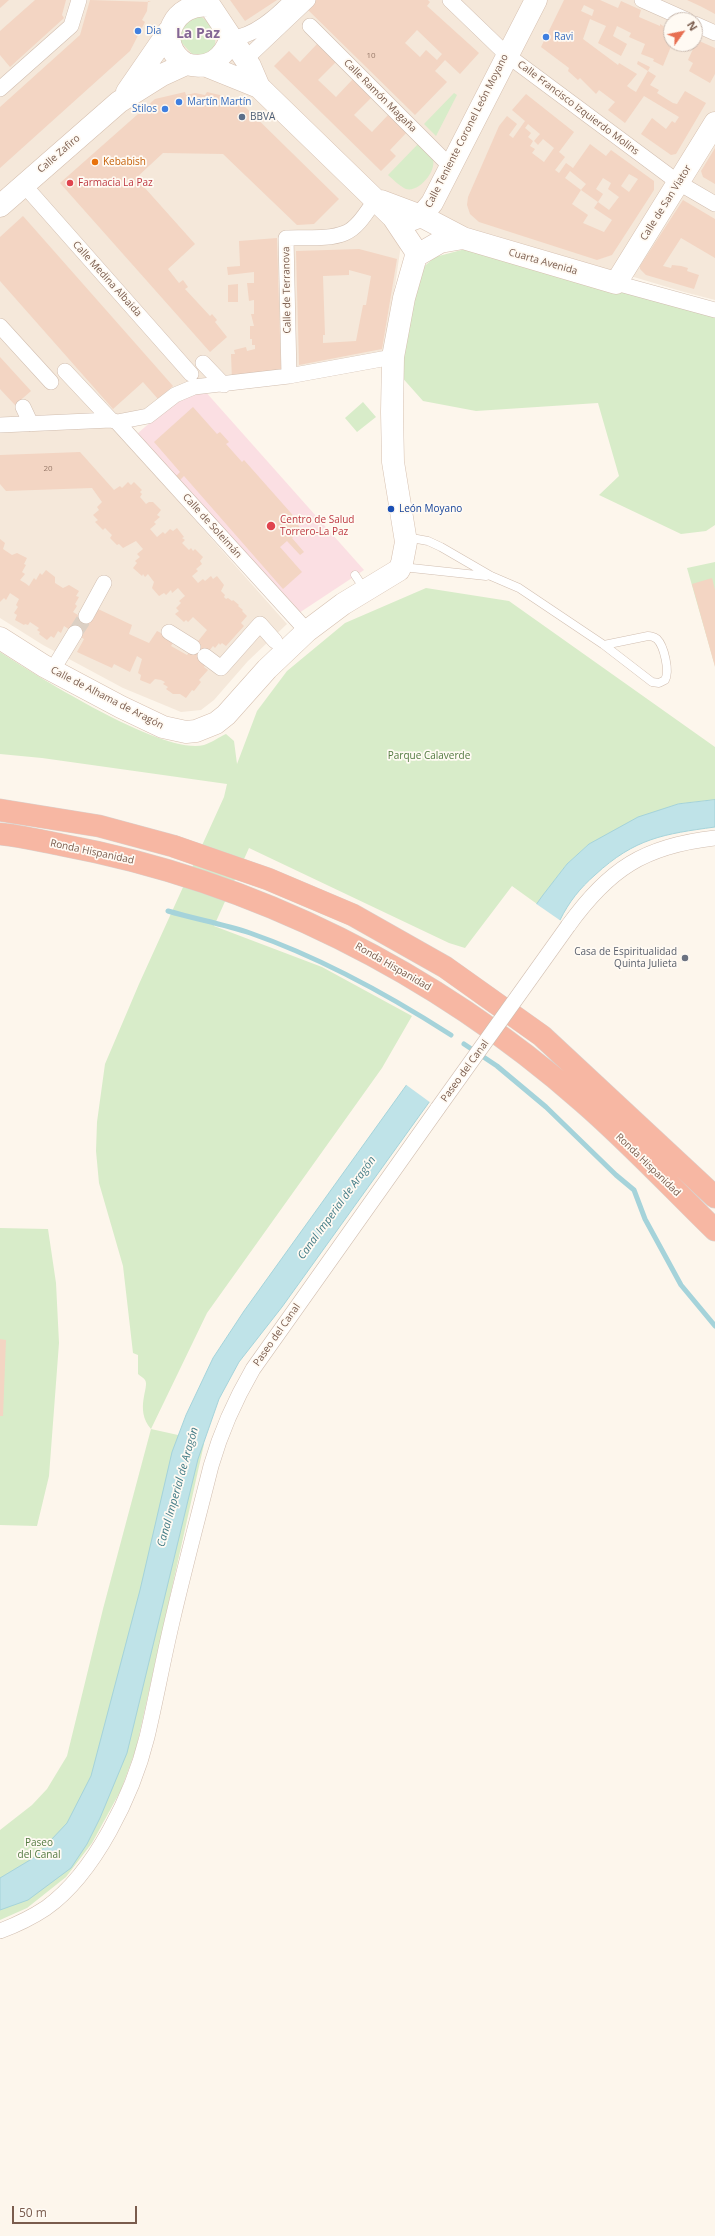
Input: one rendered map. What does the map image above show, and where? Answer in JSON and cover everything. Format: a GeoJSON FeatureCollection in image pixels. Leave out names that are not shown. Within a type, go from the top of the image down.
{"type":"FeatureCollection","features":[{"type":"Feature","properties":{"kind":"highway"},"geometry":{"type":"LineString","coordinates":[[0,810],[99,826],[173,846],[268,879],[352,915],[445,967],[542,1036],[715,1197]]}},
{"type":"Feature","properties":{"kind":"highway","name":"Ronda Hispanidad"},"geometry":{"type":"LineString","coordinates":[[0,834],[87,850],[161,867],[262,903],[343,938],[472,1015],[524,1054],[583,1102],[715,1230]]}},
{"type":"Feature","properties":{"kind":"street"},"geometry":{"type":"LineString","coordinates":[[0,89],[71,26],[80,0]]}},
{"type":"Feature","properties":{"kind":"street"},"geometry":{"type":"LineString","coordinates":[[231,38],[241,38],[277,15],[292,0]]}},
{"type":"Feature","properties":{"kind":"street"},"geometry":{"type":"LineString","coordinates":[[252,54],[308,0]]}},
{"type":"Feature","properties":{"kind":"street","name":"Calle Francisco Izquierdo Molins"},"geometry":{"type":"LineString","coordinates":[[450,0],[507,55],[679,183],[715,204]]}},
{"type":"Feature","properties":{"kind":"street","name":"Calle Teniente Coronel León Moyano"},"geometry":{"type":"LineString","coordinates":[[393,217],[405,221],[421,216],[432,203],[536,0]]}},
{"type":"Feature","properties":{"kind":"street"},"geometry":{"type":"LineString","coordinates":[[642,0],[669,12]]}},
{"type":"Feature","properties":{"kind":"street"},"geometry":{"type":"LineString","coordinates":[[197,2],[208,3],[231,38],[220,57],[196,65],[174,52],[169,38],[173,15],[186,6],[197,2]]}},
{"type":"Feature","properties":{"kind":"street","name":"Calle Zafiro"},"geometry":{"type":"LineString","coordinates":[[119,102],[173,15]]}},
{"type":"Feature","properties":{"kind":"street","name":"Calle Ramón Magaña"},"geometry":{"type":"LineString","coordinates":[[310,26],[451,167]]}},
{"type":"Feature","properties":{"kind":"street"},"geometry":{"type":"LineString","coordinates":[[703,27],[715,32]]}},
{"type":"Feature","properties":{"kind":"street","name":"Cuarta Avenida"},"geometry":{"type":"LineString","coordinates":[[231,38],[250,66],[259,87],[393,217]]}},
{"type":"Feature","properties":{"kind":"street","name":"Cuarta Avenida"},"geometry":{"type":"LineString","coordinates":[[196,65],[259,87]]}},
{"type":"Feature","properties":{"kind":"street","name":"Calle Zafiro"},"geometry":{"type":"LineString","coordinates":[[0,206],[119,102],[162,75],[196,65]]}},
{"type":"Feature","properties":{"kind":"street","name":"Calle de San Viator"},"geometry":{"type":"LineString","coordinates":[[616,283],[715,123]]}},
{"type":"Feature","properties":{"kind":"street","name":"Calle Medina Albaida"},"geometry":{"type":"LineString","coordinates":[[24,185],[191,374]]}},
{"type":"Feature","properties":{"kind":"street","name":"Cuarta Avenida"},"geometry":{"type":"LineString","coordinates":[[376,199],[421,216],[463,238],[616,283],[715,310]]}},
{"type":"Feature","properties":{"kind":"street","name":"Calle de Terranova"},"geometry":{"type":"LineString","coordinates":[[289,376],[286,238],[333,236],[346,233],[355,226],[376,199]]}},
{"type":"Feature","properties":{"kind":"street"},"geometry":{"type":"LineString","coordinates":[[393,217],[412,245],[416,256],[404,298],[393,357],[393,462],[406,537],[401,567]]}},
{"type":"Feature","properties":{"kind":"street"},"geometry":{"type":"LineString","coordinates":[[416,256],[440,242],[463,238]]}},
{"type":"Feature","properties":{"kind":"street"},"geometry":{"type":"LineString","coordinates":[[0,326],[48,380]]}},
{"type":"Feature","properties":{"kind":"street"},"geometry":{"type":"LineString","coordinates":[[0,425],[114,421],[148,416],[175,395],[194,387],[224,385],[289,376],[393,357]]}},
{"type":"Feature","properties":{"kind":"street"},"geometry":{"type":"LineString","coordinates":[[203,363],[224,385]]}},
{"type":"Feature","properties":{"kind":"street","name":"Calle de Soleimán"},"geometry":{"type":"LineString","coordinates":[[65,371],[114,421],[307,631]]}},
{"type":"Feature","properties":{"kind":"street"},"geometry":{"type":"LineString","coordinates":[[22,407],[31,424]]}},
{"type":"Feature","properties":{"kind":"street","name":"Calle de Alhama de Aragón"},"geometry":{"type":"LineString","coordinates":[[0,638],[40,664],[94,693],[163,727],[186,732],[206,728],[226,715],[267,668],[360,583],[395,573],[401,567]]}},
{"type":"Feature","properties":{"kind":"street"},"geometry":{"type":"LineString","coordinates":[[86,616],[104,583]]}},
{"type":"Feature","properties":{"kind":"street"},"geometry":{"type":"LineString","coordinates":[[169,632],[221,668],[260,624],[275,642]]}},
{"type":"Feature","properties":{"kind":"street"},"geometry":{"type":"LineString","coordinates":[[58,661],[74,633]]}},
{"type":"Feature","properties":{"kind":"street","name":"Paseo del Canal"},"geometry":{"type":"LineString","coordinates":[[0,1931],[24,1922],[46,1908],[66,1890],[95,1855],[112,1827],[138,1768],[147,1738],[172,1622],[218,1442],[230,1413],[253,1369],[568,926],[606,881],[637,859],[664,848],[715,838]]}},
{"type":"Feature","properties":{"kind":"lane"},"geometry":{"type":"LineString","coordinates":[[406,537],[428,541],[491,576],[519,588],[604,645],[652,682],[659,683],[665,680],[667,673],[661,645],[653,637],[648,636],[604,645]]}},
{"type":"Feature","properties":{"kind":"lane"},"geometry":{"type":"LineString","coordinates":[[401,567],[491,576]]}},
{"type":"Feature","properties":{"kind":"shaded area"},"geometry":{"type":"Polygon","coordinates":[[[0,0],[715,0],[715,300],[450,222],[438,221],[408,234],[401,245],[385,353],[232,383],[146,413],[118,417],[0,419],[0,0]]]}},
{"type":"Feature","properties":{"kind":"shaded area","name":"Centro de Salud Torrero-La Paz"},"geometry":{"type":"Polygon","coordinates":[[[204,390],[364,570],[296,615],[137,434],[185,392],[204,390]]]}},
{"type":"Feature","properties":{"kind":"shaded area"},"geometry":{"type":"Polygon","coordinates":[[[110,424],[287,624],[248,661],[214,700],[201,710],[181,712],[123,688],[43,645],[0,618],[0,428],[110,424]]]}},
{"type":"Feature","properties":{"kind":"green space"},"geometry":{"type":"Polygon","coordinates":[[[200,16],[211,27],[215,37],[215,47],[213,52],[194,56],[180,41],[178,25],[200,16]]]}},
{"type":"Feature","properties":{"kind":"green space"},"geometry":{"type":"Polygon","coordinates":[[[454,93],[457,95],[436,136],[424,124],[454,93]]]}},
{"type":"Feature","properties":{"kind":"green space"},"geometry":{"type":"Polygon","coordinates":[[[419,143],[432,157],[433,168],[422,184],[411,189],[406,189],[388,175],[419,143]]]}},
{"type":"Feature","properties":{"kind":"green space"},"geometry":{"type":"Polygon","coordinates":[[[469,248],[715,316],[715,525],[706,531],[681,534],[599,495],[619,476],[598,403],[476,411],[423,401],[399,374],[420,270],[435,257],[469,248]]]}},
{"type":"Feature","properties":{"kind":"green space"},"geometry":{"type":"Polygon","coordinates":[[[363,402],[376,417],[357,432],[345,418],[363,402]]]}},
{"type":"Feature","properties":{"kind":"green space"},"geometry":{"type":"Polygon","coordinates":[[[715,562],[715,666],[687,568],[715,562]]]}},
{"type":"Feature","properties":{"kind":"green space","name":"Parque Calaverde"},"geometry":{"type":"Polygon","coordinates":[[[426,588],[509,601],[715,747],[715,800],[678,804],[589,844],[567,864],[537,904],[512,886],[465,948],[449,943],[249,848],[214,926],[322,967],[412,1016],[382,1068],[207,1313],[151,1429],[146,1421],[143,1407],[146,1383],[138,1374],[138,1355],[133,1353],[123,1266],[99,1183],[96,1151],[97,1122],[105,1064],[139,984],[224,797],[227,784],[42,758],[0,754],[0,652],[70,695],[101,712],[132,727],[160,738],[185,745],[204,745],[226,734],[234,741],[237,764],[257,711],[287,671],[345,623],[426,588]]]}},
{"type":"Feature","properties":{"kind":"green space"},"geometry":{"type":"Polygon","coordinates":[[[0,1228],[48,1229],[56,1283],[59,1343],[49,1476],[37,1526],[0,1525],[0,1228]]]}},
{"type":"Feature","properties":{"kind":"green space","name":"Paseo del Canal"},"geometry":{"type":"Polygon","coordinates":[[[151,1429],[178,1435],[204,1444],[136,1749],[121,1790],[92,1843],[66,1877],[27,1908],[0,1920],[0,1830],[32,1805],[47,1789],[67,1756],[103,1609],[151,1429]]]}},
{"type":"Feature","properties":{"kind":"water","name":"Canal Imperial de Aragón"},"geometry":{"type":"Polygon","coordinates":[[[715,800],[715,827],[680,832],[637,845],[610,863],[580,890],[282,1307],[239,1362],[219,1399],[198,1459],[127,1753],[100,1818],[87,1844],[71,1868],[28,1900],[0,1910],[0,1878],[35,1857],[67,1823],[91,1776],[140,1590],[172,1452],[186,1415],[213,1358],[244,1311],[543,895],[567,864],[589,844],[638,817],[678,804],[715,800]]]}},
{"type":"Feature","properties":{"kind":"pier"},"geometry":{"type":"Polygon","coordinates":[[[535,903],[561,921],[431,1103],[405,1084],[535,903]]]}},
{"type":"Feature","properties":{"kind":"building"},"geometry":{"type":"Polygon","coordinates":[[[0,0],[9,0],[0,8],[0,0]]]}},
{"type":"Feature","properties":{"kind":"building"},"geometry":{"type":"Polygon","coordinates":[[[35,0],[66,0],[62,15],[64,18],[10,67],[0,55],[0,31],[35,0]]]}},
{"type":"Feature","properties":{"kind":"building"},"geometry":{"type":"Polygon","coordinates":[[[90,0],[148,2],[147,11],[142,20],[145,22],[130,51],[0,168],[0,107],[80,35],[90,0]]]}},
{"type":"Feature","properties":{"kind":"building"},"geometry":{"type":"Polygon","coordinates":[[[230,0],[277,0],[245,21],[230,0]]]}},
{"type":"Feature","properties":{"kind":"building"},"geometry":{"type":"Polygon","coordinates":[[[312,0],[428,0],[430,2],[427,6],[479,53],[460,74],[445,60],[435,71],[447,82],[415,115],[305,7],[312,0]],[[417,30],[405,43],[420,57],[426,50],[437,60],[442,54],[417,30]]]}},
{"type":"Feature","properties":{"kind":"building"},"geometry":{"type":"Polygon","coordinates":[[[564,0],[600,0],[618,8],[621,1],[641,10],[639,17],[663,26],[663,52],[669,52],[663,66],[653,61],[654,59],[641,54],[645,44],[629,37],[631,33],[617,26],[613,36],[627,44],[621,56],[598,43],[606,26],[590,19],[583,39],[618,65],[619,63],[637,74],[627,86],[636,92],[648,71],[656,76],[650,85],[659,90],[657,93],[673,103],[677,104],[685,91],[706,103],[676,154],[671,155],[641,134],[652,118],[666,129],[672,121],[675,123],[679,117],[644,96],[625,123],[608,110],[615,102],[599,90],[596,94],[580,78],[578,80],[568,71],[569,68],[541,47],[564,0]],[[584,5],[581,11],[592,16],[594,10],[584,5]]]}},
{"type":"Feature","properties":{"kind":"building"},"geometry":{"type":"Polygon","coordinates":[[[687,0],[715,0],[715,14],[702,7],[687,0]]]}},
{"type":"Feature","properties":{"kind":"building"},"geometry":{"type":"Polygon","coordinates":[[[703,43],[715,48],[715,74],[710,83],[689,71],[693,63],[688,60],[692,52],[703,52],[703,43]]]}},
{"type":"Feature","properties":{"kind":"building"},"geometry":{"type":"Polygon","coordinates":[[[317,44],[336,62],[318,80],[336,97],[353,79],[372,97],[354,115],[372,132],[389,114],[407,132],[390,150],[396,156],[381,171],[274,66],[289,51],[300,62],[317,44]]]}},
{"type":"Feature","properties":{"kind":"building"},"geometry":{"type":"Polygon","coordinates":[[[638,61],[650,67],[648,71],[637,64],[638,61]]]}},
{"type":"Feature","properties":{"kind":"building"},"geometry":{"type":"Polygon","coordinates":[[[185,92],[186,95],[195,93],[205,95],[207,92],[237,99],[339,199],[314,224],[297,225],[223,154],[163,153],[136,178],[195,244],[168,269],[179,283],[183,280],[188,287],[185,289],[210,316],[212,314],[217,320],[215,322],[227,337],[210,352],[60,183],[155,99],[185,92]]]}},
{"type":"Feature","properties":{"kind":"building"},"geometry":{"type":"Polygon","coordinates":[[[526,94],[574,132],[559,152],[565,157],[555,170],[559,173],[566,163],[573,168],[590,144],[606,156],[611,150],[654,181],[654,190],[612,255],[597,260],[479,222],[470,214],[467,205],[468,197],[499,126],[507,116],[517,124],[509,135],[513,138],[525,121],[512,110],[526,94]],[[528,124],[525,128],[531,133],[528,137],[533,141],[530,146],[535,149],[532,153],[544,162],[554,148],[543,139],[538,145],[534,141],[540,134],[528,124]],[[570,171],[565,178],[581,190],[586,184],[570,171]],[[629,174],[621,186],[629,192],[638,179],[629,174]],[[603,178],[596,189],[603,194],[598,202],[609,210],[619,197],[608,189],[611,183],[603,178]],[[581,190],[572,204],[588,215],[583,223],[604,232],[612,220],[594,208],[598,202],[581,190]]]}},
{"type":"Feature","properties":{"kind":"building"},"geometry":{"type":"Polygon","coordinates":[[[715,148],[715,184],[703,177],[701,171],[715,148]]]}},
{"type":"Feature","properties":{"kind":"building"},"geometry":{"type":"Polygon","coordinates":[[[683,200],[715,219],[715,258],[681,238],[663,266],[671,268],[672,265],[681,266],[688,268],[687,271],[699,275],[694,289],[646,275],[640,269],[640,266],[683,200]]]}},
{"type":"Feature","properties":{"kind":"building"},"geometry":{"type":"Polygon","coordinates":[[[23,216],[173,386],[158,399],[143,382],[113,409],[0,281],[0,237],[23,216]]]}},
{"type":"Feature","properties":{"kind":"building"},"geometry":{"type":"Polygon","coordinates":[[[277,238],[281,369],[232,381],[231,354],[235,354],[234,350],[246,347],[247,351],[255,349],[255,345],[252,345],[252,339],[250,339],[250,326],[254,326],[251,314],[254,314],[254,300],[249,301],[247,283],[254,283],[254,272],[228,275],[227,267],[240,266],[239,241],[277,238]]]}},
{"type":"Feature","properties":{"kind":"building"},"geometry":{"type":"Polygon","coordinates":[[[359,249],[397,259],[382,349],[299,365],[296,251],[359,249]],[[349,270],[349,275],[323,276],[325,335],[323,335],[323,343],[356,341],[363,305],[366,305],[371,276],[349,270]]]}},
{"type":"Feature","properties":{"kind":"building"},"geometry":{"type":"Polygon","coordinates":[[[238,284],[238,302],[228,302],[228,285],[238,284]]]}},
{"type":"Feature","properties":{"kind":"building"},"geometry":{"type":"Polygon","coordinates":[[[0,357],[31,391],[15,405],[0,389],[0,357]]]}},
{"type":"Feature","properties":{"kind":"building"},"geometry":{"type":"Polygon","coordinates":[[[193,407],[217,434],[220,432],[229,442],[226,444],[242,462],[244,460],[298,521],[296,522],[301,529],[292,538],[304,552],[300,555],[287,541],[280,547],[302,572],[283,589],[184,476],[179,481],[175,477],[180,472],[154,442],[193,407]]]}},
{"type":"Feature","properties":{"kind":"building"},"geometry":{"type":"Polygon","coordinates":[[[80,452],[114,490],[120,486],[122,488],[128,482],[131,485],[134,482],[142,490],[140,492],[142,494],[140,497],[146,504],[153,502],[161,510],[157,515],[160,517],[154,522],[156,524],[150,529],[157,537],[163,532],[165,534],[170,529],[173,531],[177,528],[184,537],[182,538],[185,540],[182,543],[189,550],[191,548],[193,551],[195,549],[203,557],[200,561],[202,564],[196,569],[198,571],[192,576],[198,583],[203,579],[205,581],[211,576],[213,579],[217,576],[224,585],[221,591],[225,595],[224,597],[232,601],[233,600],[239,605],[238,606],[247,616],[241,623],[244,626],[226,646],[222,643],[220,645],[219,643],[215,648],[213,646],[205,656],[206,664],[204,667],[208,670],[199,680],[201,682],[194,691],[192,690],[186,698],[180,694],[173,694],[166,689],[168,687],[163,684],[165,682],[161,680],[155,679],[150,684],[140,680],[141,675],[138,673],[142,659],[137,656],[130,672],[114,664],[112,668],[77,652],[84,639],[64,626],[61,633],[58,631],[54,638],[51,636],[47,640],[39,634],[40,632],[37,630],[39,628],[30,622],[28,625],[24,625],[15,620],[17,615],[14,613],[18,607],[16,605],[19,599],[10,593],[6,600],[4,598],[0,602],[0,539],[5,543],[3,549],[12,555],[17,553],[27,558],[24,564],[26,565],[22,572],[25,574],[20,580],[29,586],[34,578],[36,580],[40,573],[42,575],[46,570],[55,577],[55,583],[63,588],[69,585],[79,591],[76,596],[79,597],[75,604],[77,606],[73,612],[78,615],[80,612],[93,620],[98,609],[132,625],[129,634],[149,643],[157,631],[161,633],[162,630],[175,639],[171,646],[187,655],[207,630],[193,617],[188,622],[186,620],[184,622],[175,614],[179,611],[176,608],[181,603],[179,601],[185,596],[178,588],[172,593],[171,590],[166,595],[164,593],[159,596],[152,588],[154,582],[148,574],[145,577],[143,574],[142,576],[133,568],[137,563],[135,561],[140,557],[137,554],[143,549],[136,541],[123,548],[119,544],[117,545],[110,538],[112,535],[105,528],[103,530],[95,522],[98,520],[93,515],[99,510],[97,507],[102,502],[92,488],[6,491],[0,484],[0,455],[80,452]]]}},
{"type":"Feature","properties":{"kind":"building"},"geometry":{"type":"Polygon","coordinates":[[[712,578],[715,590],[715,667],[692,584],[712,578]]]}},
{"type":"Feature","properties":{"kind":"building"},"geometry":{"type":"Polygon","coordinates":[[[0,1339],[6,1340],[3,1416],[0,1416],[0,1339]]]}},
{"type":"Feature","properties":{"kind":"waterway"},"geometry":{"type":"LineString","coordinates":[[168,911],[250,933],[303,954],[378,991],[451,1035]]}},
{"type":"Feature","properties":{"kind":"waterway"},"geometry":{"type":"LineString","coordinates":[[464,1044],[497,1066],[546,1107],[616,1175],[634,1190],[645,1219],[681,1285],[715,1326]]}},
{"type":"Feature","properties":{"kind":"tunnel"},"geometry":{"type":"LineString","coordinates":[[75,633],[86,616]]}},
{"type":"Feature","properties":{"kind":"place","name":"Dia"},"geometry":{"type":"Point","coordinates":[138,31]}},
{"type":"Feature","properties":{"kind":"place","name":"Ravi"},"geometry":{"type":"Point","coordinates":[546,37]}},
{"type":"Feature","properties":{"kind":"place","name":"Martín Martín"},"geometry":{"type":"Point","coordinates":[179,102]}},
{"type":"Feature","properties":{"kind":"place","name":"Stilos"},"geometry":{"type":"Point","coordinates":[165,109]}},
{"type":"Feature","properties":{"kind":"place","name":"BBVA"},"geometry":{"type":"Point","coordinates":[242,117]}},
{"type":"Feature","properties":{"kind":"place","name":"Kebabish"},"geometry":{"type":"Point","coordinates":[95,162]}},
{"type":"Feature","properties":{"kind":"place","name":"Farmacia La Paz"},"geometry":{"type":"Point","coordinates":[70,183]}},
{"type":"Feature","properties":{"kind":"place","name":"León Moyano"},"geometry":{"type":"Point","coordinates":[391,509]}},
{"type":"Feature","properties":{"kind":"place","name":"Centro de Salud Torrero-La Paz"},"geometry":{"type":"Point","coordinates":[271,526]}},
{"type":"Feature","properties":{"kind":"place","name":"Casa de Espiritualidad Quinta Julieta"},"geometry":{"type":"Point","coordinates":[685,958]}},
{"type":"Feature","properties":{"kind":"district","name":"La Paz"},"geometry":{"type":"Point","coordinates":[198,34]}}]}
